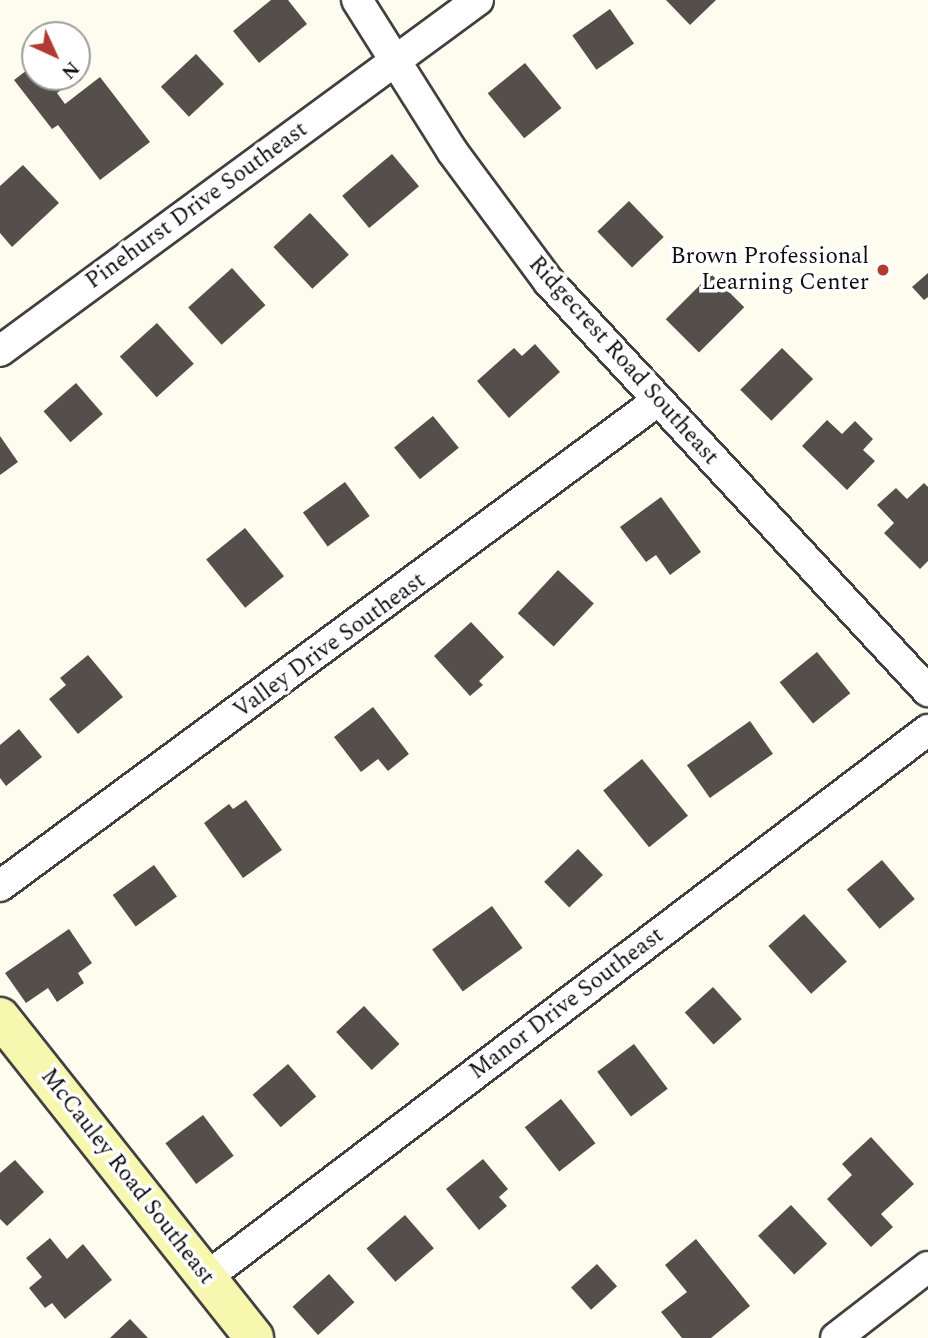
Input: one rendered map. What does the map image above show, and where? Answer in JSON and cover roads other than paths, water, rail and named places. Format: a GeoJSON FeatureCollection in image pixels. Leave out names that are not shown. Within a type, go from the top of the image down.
{"type":"FeatureCollection","features":[{"type":"Feature","properties":{"kind":"street","name":"Ridgecrest Road Southeast"},"geometry":{"type":"LineString","coordinates":[[357,0],[393,61],[523,250],[656,402],[928,691]]}},
{"type":"Feature","properties":{"kind":"street","name":"Pinehurst Drive Southeast"},"geometry":{"type":"LineString","coordinates":[[0,351],[478,0]]}},
{"type":"Feature","properties":{"kind":"street","name":"Valley Drive Southeast"},"geometry":{"type":"LineString","coordinates":[[0,886],[656,402]]}},
{"type":"Feature","properties":{"kind":"street","name":"Manor Drive Southeast"},"geometry":{"type":"LineString","coordinates":[[207,1277],[928,730]]}},
{"type":"Feature","properties":{"kind":"street","name":"McCauley Road Southeast"},"geometry":{"type":"LineString","coordinates":[[0,1017],[254,1338]]}},
{"type":"Feature","properties":{"kind":"street"},"geometry":{"type":"LineString","coordinates":[[836,1338],[928,1267]]}},
{"type":"Feature","properties":{"kind":"place","name":"Brown Professional Learning Center"},"geometry":{"type":"Point","coordinates":[883,270]}}]}
